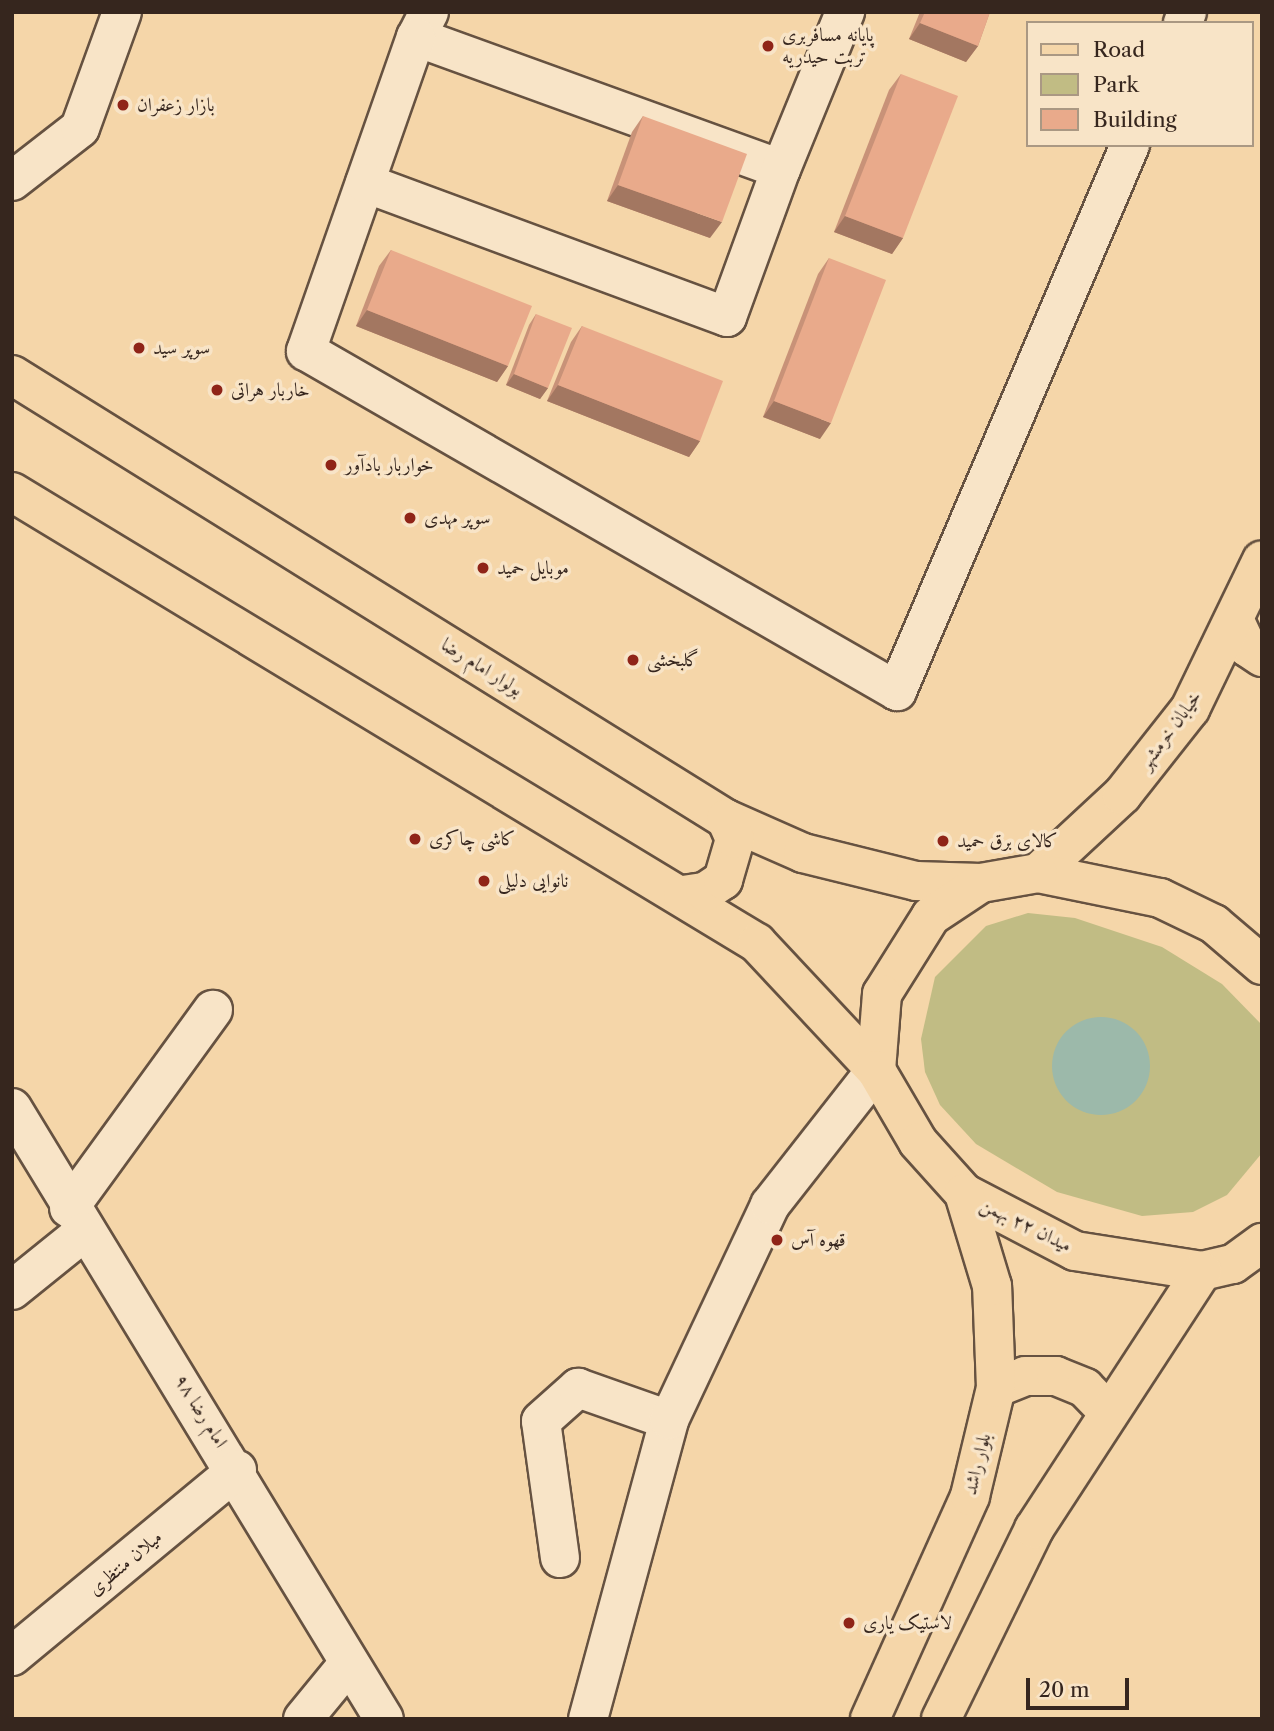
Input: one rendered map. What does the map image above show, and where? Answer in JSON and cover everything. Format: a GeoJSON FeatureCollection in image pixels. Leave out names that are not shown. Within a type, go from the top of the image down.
{"type":"FeatureCollection","features":[{"type":"Feature","properties":{"kind":"main road","name":"بولوار امام رضا"},"geometry":{"type":"LineString","coordinates":[[12,375],[726,819],[803,853],[916,881],[981,883]]}},
{"type":"Feature","properties":{"kind":"main road"},"geometry":{"type":"LineString","coordinates":[[12,492],[682,895],[757,943],[876,1070]]}},
{"type":"Feature","properties":{"kind":"main road","name":"خیابان خرمشهر"},"geometry":{"type":"LineString","coordinates":[[1038,873],[1122,794],[1190,709],[1236,621],[1262,559]]}},
{"type":"Feature","properties":{"kind":"main road"},"geometry":{"type":"LineString","coordinates":[[1236,621],[1248,647],[1262,657]]}},
{"type":"Feature","properties":{"kind":"main road"},"geometry":{"type":"LineString","coordinates":[[682,895],[705,892],[723,880],[733,861],[735,839],[726,819]]}},
{"type":"Feature","properties":{"kind":"main road"},"geometry":{"type":"LineString","coordinates":[[876,1070],[882,994],[931,916],[981,883],[1038,873],[1160,898],[1214,924],[1262,965]]}},
{"type":"Feature","properties":{"kind":"main road","name":"میدان ۲۲ بهمن"},"geometry":{"type":"LineString","coordinates":[[876,1070],[918,1142],[964,1194],[1075,1251],[1239,1263]]}},
{"type":"Feature","properties":{"kind":"main road","name":"بلوار راشد"},"geometry":{"type":"LineString","coordinates":[[870,1719],[970,1496],[996,1388],[992,1286],[964,1194]]}},
{"type":"Feature","properties":{"kind":"main road"},"geometry":{"type":"LineString","coordinates":[[941,1719],[1034,1529],[1106,1410],[1239,1263]]}},
{"type":"Feature","properties":{"kind":"main road"},"geometry":{"type":"LineString","coordinates":[[996,1388],[1025,1376],[1056,1376],[1085,1388],[1106,1410]]}},
{"type":"Feature","properties":{"kind":"street"},"geometry":{"type":"LineString","coordinates":[[12,181],[80,128],[122,12]]}},
{"type":"Feature","properties":{"kind":"street"},"geometry":{"type":"LineString","coordinates":[[365,183],[727,317],[781,169],[845,12]]}},
{"type":"Feature","properties":{"kind":"street"},"geometry":{"type":"LineString","coordinates":[[781,169],[422,25],[306,351],[897,691],[1129,147]]}},
{"type":"Feature","properties":{"kind":"street"},"geometry":{"type":"LineString","coordinates":[[12,1290],[77,1220],[213,1010]]}},
{"type":"Feature","properties":{"kind":"street"},"geometry":{"type":"LineString","coordinates":[[588,1719],[669,1420],[769,1205],[876,1070]]}},
{"type":"Feature","properties":{"kind":"street","name":"امام رضا ۹۸"},"geometry":{"type":"LineString","coordinates":[[12,1108],[77,1220],[237,1470],[384,1719]]}},
{"type":"Feature","properties":{"kind":"street"},"geometry":{"type":"LineString","coordinates":[[560,1558],[541,1421],[578,1388],[669,1420]]}},
{"type":"Feature","properties":{"kind":"street","name":"میلان منتظری"},"geometry":{"type":"LineString","coordinates":[[12,1656],[237,1470]]}},
{"type":"Feature","properties":{"kind":"street"},"geometry":{"type":"LineString","coordinates":[[303,1719],[349,1663]]}},
{"type":"Feature","properties":{"kind":"green space"},"geometry":{"type":"Polygon","coordinates":[[[1028,913],[1075,918],[1162,947],[1222,984],[1262,1025],[1262,1153],[1227,1195],[1193,1212],[1142,1216],[1057,1192],[976,1144],[940,1105],[925,1072],[921,1039],[935,977],[986,926],[1028,913]]]}},
{"type":"Feature","properties":{"kind":"shaded area"},"geometry":{"type":"Polygon","coordinates":[[[1101,1017],[1120,1021],[1136,1031],[1146,1047],[1150,1066],[1146,1085],[1136,1101],[1120,1111],[1101,1115],[1082,1111],[1066,1101],[1056,1085],[1052,1066],[1056,1047],[1066,1031],[1082,1021],[1101,1017]]]}},
{"type":"Feature","properties":{"kind":"building"},"geometry":{"type":"Polygon","coordinates":[[[925,12],[990,12],[978,46],[920,23],[925,12]]]}},
{"type":"Feature","properties":{"kind":"building"},"geometry":{"type":"Polygon","coordinates":[[[901,74],[958,96],[903,238],[845,216],[901,74]]]}},
{"type":"Feature","properties":{"kind":"building"},"geometry":{"type":"Polygon","coordinates":[[[643,116],[747,154],[722,222],[618,185],[643,116]]]}},
{"type":"Feature","properties":{"kind":"building"},"geometry":{"type":"Polygon","coordinates":[[[391,250],[532,306],[508,366],[367,310],[391,250]]]}},
{"type":"Feature","properties":{"kind":"building"},"geometry":{"type":"Polygon","coordinates":[[[829,258],[886,280],[831,423],[774,401],[829,258]]]}},
{"type":"Feature","properties":{"kind":"building"},"geometry":{"type":"Polygon","coordinates":[[[536,314],[572,328],[548,388],[514,374],[536,314]]]}},
{"type":"Feature","properties":{"kind":"building"},"geometry":{"type":"Polygon","coordinates":[[[582,326],[723,381],[700,441],[558,385],[582,326]]]}},
{"type":"Feature","properties":{"kind":"place","name":"پایانه مسافربری تربت حیدریه"},"geometry":{"type":"Point","coordinates":[768,46]}},
{"type":"Feature","properties":{"kind":"place","name":"بازار زعفران"},"geometry":{"type":"Point","coordinates":[123,105]}},
{"type":"Feature","properties":{"kind":"place","name":"سوپر سید"},"geometry":{"type":"Point","coordinates":[139,348]}},
{"type":"Feature","properties":{"kind":"place","name":"خاربار هراتی"},"geometry":{"type":"Point","coordinates":[217,390]}},
{"type":"Feature","properties":{"kind":"place","name":"خواربار بادآور"},"geometry":{"type":"Point","coordinates":[331,465]}},
{"type":"Feature","properties":{"kind":"place","name":"سوپر مهدی"},"geometry":{"type":"Point","coordinates":[410,518]}},
{"type":"Feature","properties":{"kind":"place","name":"موبایل حمید"},"geometry":{"type":"Point","coordinates":[483,568]}},
{"type":"Feature","properties":{"kind":"place","name":"گلبخشی"},"geometry":{"type":"Point","coordinates":[633,660]}},
{"type":"Feature","properties":{"kind":"place","name":"کاشی چاکری"},"geometry":{"type":"Point","coordinates":[415,839]}},
{"type":"Feature","properties":{"kind":"place","name":"کالای برق حمید"},"geometry":{"type":"Point","coordinates":[943,841]}},
{"type":"Feature","properties":{"kind":"place","name":"نانوایی دلیلی"},"geometry":{"type":"Point","coordinates":[484,881]}},
{"type":"Feature","properties":{"kind":"place","name":"قهوه آس"},"geometry":{"type":"Point","coordinates":[777,1240]}},
{"type":"Feature","properties":{"kind":"place","name":"لاستیک یاری"},"geometry":{"type":"Point","coordinates":[849,1623]}}]}
